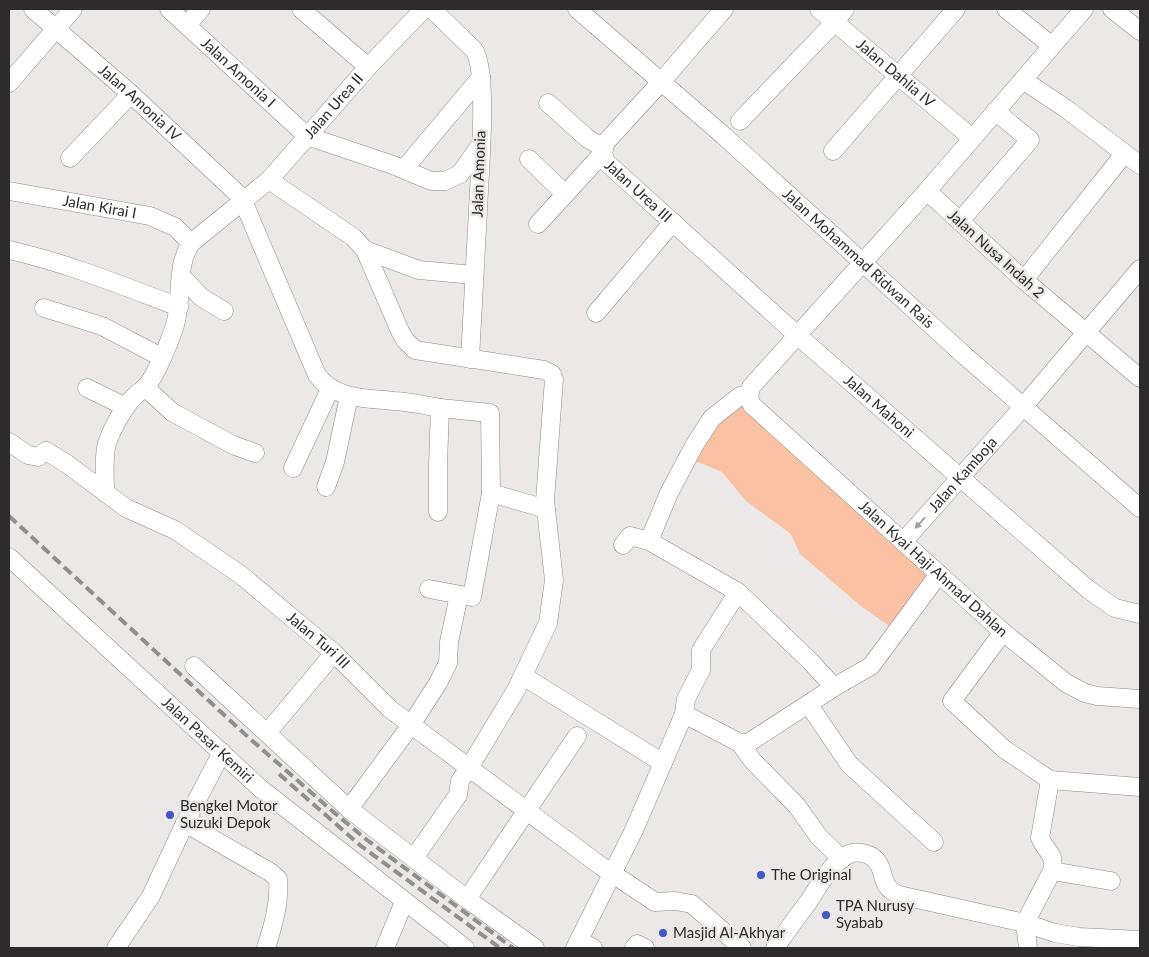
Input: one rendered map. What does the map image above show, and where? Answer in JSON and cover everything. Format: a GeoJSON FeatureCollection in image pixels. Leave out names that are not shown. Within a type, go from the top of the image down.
{"type":"FeatureCollection","features":[{"type":"Feature","properties":{"kind":"street","name":"Jalan Amonia IV"},"geometry":{"type":"LineString","coordinates":[[33,9],[131,94],[214,170],[244,201]]}},
{"type":"Feature","properties":{"kind":"street"},"geometry":{"type":"LineString","coordinates":[[9,83],[72,9]]}},
{"type":"Feature","properties":{"kind":"street","name":"Jalan Amonia I"},"geometry":{"type":"LineString","coordinates":[[169,9],[307,136]]}},
{"type":"Feature","properties":{"kind":"street"},"geometry":{"type":"LineString","coordinates":[[187,25],[201,9]]}},
{"type":"Feature","properties":{"kind":"street"},"geometry":{"type":"LineString","coordinates":[[302,9],[368,67]]}},
{"type":"Feature","properties":{"kind":"street","name":"Jalan Urea II"},"geometry":{"type":"LineString","coordinates":[[188,240],[244,201],[269,180],[368,67],[424,9]]}},
{"type":"Feature","properties":{"kind":"street","name":"Jalan Amonia"},"geometry":{"type":"LineString","coordinates":[[432,9],[474,50],[478,56],[481,77],[481,144],[470,360]]}},
{"type":"Feature","properties":{"kind":"street","name":"Jalan Urea III"},"geometry":{"type":"LineString","coordinates":[[724,9],[606,142],[603,150],[606,162],[797,335]]}},
{"type":"Feature","properties":{"kind":"street","name":"Jalan Dahlia IV"},"geometry":{"type":"LineString","coordinates":[[819,9],[840,15],[897,76],[972,138]]}},
{"type":"Feature","properties":{"kind":"street"},"geometry":{"type":"LineString","coordinates":[[833,151],[956,9]]}},
{"type":"Feature","properties":{"kind":"street"},"geometry":{"type":"LineString","coordinates":[[1006,9],[1052,46]]}},
{"type":"Feature","properties":{"kind":"street"},"geometry":{"type":"LineString","coordinates":[[649,541],[669,493],[695,444],[712,418],[740,396],[745,394],[749,397],[751,387],[927,191],[1084,9]]}},
{"type":"Feature","properties":{"kind":"street"},"geometry":{"type":"LineString","coordinates":[[1112,9],[1140,31]]}},
{"type":"Feature","properties":{"kind":"street","name":"Jalan Mohammad Ridwan Rais"},"geometry":{"type":"LineString","coordinates":[[584,11],[1023,407],[1140,508]]}},
{"type":"Feature","properties":{"kind":"street"},"geometry":{"type":"LineString","coordinates":[[740,121],[840,15]]}},
{"type":"Feature","properties":{"kind":"street"},"geometry":{"type":"LineString","coordinates":[[404,169],[481,77]]}},
{"type":"Feature","properties":{"kind":"street"},"geometry":{"type":"LineString","coordinates":[[1023,80],[1065,108],[1140,165]]}},
{"type":"Feature","properties":{"kind":"street"},"geometry":{"type":"LineString","coordinates":[[70,158],[131,94]]}},
{"type":"Feature","properties":{"kind":"street"},"geometry":{"type":"LineString","coordinates":[[538,224],[603,150],[588,139],[548,102]]}},
{"type":"Feature","properties":{"kind":"street"},"geometry":{"type":"LineString","coordinates":[[960,221],[1030,140],[996,111]]}},
{"type":"Feature","properties":{"kind":"street"},"geometry":{"type":"LineString","coordinates":[[307,136],[404,169],[431,181],[445,181],[460,174],[481,144]]}},
{"type":"Feature","properties":{"kind":"street"},"geometry":{"type":"LineString","coordinates":[[1024,280],[1124,154]]}},
{"type":"Feature","properties":{"kind":"street"},"geometry":{"type":"LineString","coordinates":[[529,159],[565,194]]}},
{"type":"Feature","properties":{"kind":"street"},"geometry":{"type":"LineString","coordinates":[[269,180],[353,236],[365,250],[400,331],[410,346],[421,352],[544,370],[552,374],[554,379],[545,501],[554,580],[548,623],[516,690],[460,781],[458,795],[414,858]]}},
{"type":"Feature","properties":{"kind":"street","name":"Jalan Kirai I"},"geometry":{"type":"LineString","coordinates":[[9,191],[150,216],[175,227],[188,240]]}},
{"type":"Feature","properties":{"kind":"street","name":"Jalan Nusa Indah 2"},"geometry":{"type":"LineString","coordinates":[[927,191],[1024,280],[1140,378]]}},
{"type":"Feature","properties":{"kind":"street"},"geometry":{"type":"LineString","coordinates":[[244,201],[317,375],[323,384],[330,389],[349,396],[490,413],[491,493],[473,597],[449,642],[448,663],[438,683],[411,725],[350,809]]}},
{"type":"Feature","properties":{"kind":"street"},"geometry":{"type":"LineString","coordinates":[[596,314],[673,222]]}},
{"type":"Feature","properties":{"kind":"street"},"geometry":{"type":"LineString","coordinates":[[105,493],[107,443],[132,398],[145,387],[153,376],[172,333],[179,307],[181,276],[188,240]]}},
{"type":"Feature","properties":{"kind":"street"},"geometry":{"type":"LineString","coordinates":[[9,250],[37,257],[112,282],[179,307]]}},
{"type":"Feature","properties":{"kind":"street"},"geometry":{"type":"LineString","coordinates":[[365,250],[419,270],[474,275]]}},
{"type":"Feature","properties":{"kind":"street","name":"Jalan Kamboja"},"geometry":{"type":"LineString","coordinates":[[903,542],[1023,407],[1140,270]]}},
{"type":"Feature","properties":{"kind":"street"},"geometry":{"type":"LineString","coordinates":[[181,276],[202,297],[224,311]]}},
{"type":"Feature","properties":{"kind":"street"},"geometry":{"type":"LineString","coordinates":[[44,308],[102,326],[161,357]]}},
{"type":"Feature","properties":{"kind":"street","name":"Jalan Mahoni"},"geometry":{"type":"LineString","coordinates":[[797,335],[894,418],[960,479],[1106,604],[1124,612],[1140,614]]}},
{"type":"Feature","properties":{"kind":"street"},"geometry":{"type":"LineString","coordinates":[[145,387],[172,412],[232,444],[255,452]]}},
{"type":"Feature","properties":{"kind":"street"},"geometry":{"type":"LineString","coordinates":[[87,388],[126,407]]}},
{"type":"Feature","properties":{"kind":"street"},"geometry":{"type":"LineString","coordinates":[[293,468],[330,389]]}},
{"type":"Feature","properties":{"kind":"street"},"geometry":{"type":"LineString","coordinates":[[326,487],[335,462],[349,396]]}},
{"type":"Feature","properties":{"kind":"street","name":"Jalan Kyai Haji Ahmad Dahlan"},"geometry":{"type":"LineString","coordinates":[[749,397],[752,406],[938,574],[1003,632],[1066,683],[1076,689],[1097,696],[1140,699]]}},
{"type":"Feature","properties":{"kind":"street"},"geometry":{"type":"LineString","coordinates":[[438,512],[438,465],[445,408],[454,398],[478,400]]}},
{"type":"Feature","properties":{"kind":"street","name":"Jalan Turi III"},"geometry":{"type":"LineString","coordinates":[[9,442],[28,455],[38,457],[46,452],[68,464],[126,508],[175,530],[193,542],[240,575],[334,652],[390,709],[601,866],[655,902],[675,901],[692,904],[742,948]]}},
{"type":"Feature","properties":{"kind":"street"},"geometry":{"type":"LineString","coordinates":[[491,493],[546,510]]}},
{"type":"Feature","properties":{"kind":"street"},"geometry":{"type":"LineString","coordinates":[[623,545],[630,536],[649,541],[738,592],[810,661],[834,687]]}},
{"type":"Feature","properties":{"kind":"street","name":"Jalan Pasar Kemiri"},"geometry":{"type":"LineString","coordinates":[[9,557],[261,789],[465,948]]}},
{"type":"Feature","properties":{"kind":"street"},"geometry":{"type":"LineString","coordinates":[[684,714],[740,743],[748,743],[834,687],[871,666],[938,574]]}},
{"type":"Feature","properties":{"kind":"street"},"geometry":{"type":"LineString","coordinates":[[429,589],[473,597]]}},
{"type":"Feature","properties":{"kind":"street"},"geometry":{"type":"LineString","coordinates":[[582,945],[612,872],[634,830],[684,714],[686,699],[701,670],[701,650],[738,592]]}},
{"type":"Feature","properties":{"kind":"street"},"geometry":{"type":"LineString","coordinates":[[1003,632],[952,701],[1004,749],[1050,780],[1140,787]]}},
{"type":"Feature","properties":{"kind":"street"},"geometry":{"type":"LineString","coordinates":[[266,733],[334,652]]}},
{"type":"Feature","properties":{"kind":"street"},"geometry":{"type":"LineString","coordinates":[[194,666],[350,809],[467,899],[535,948]]}},
{"type":"Feature","properties":{"kind":"street"},"geometry":{"type":"LineString","coordinates":[[523,676],[664,763]]}},
{"type":"Feature","properties":{"kind":"street"},"geometry":{"type":"LineString","coordinates":[[809,705],[849,764],[934,842]]}},
{"type":"Feature","properties":{"kind":"street"},"geometry":{"type":"LineString","coordinates":[[467,899],[576,736]]}},
{"type":"Feature","properties":{"kind":"street"},"geometry":{"type":"LineString","coordinates":[[740,743],[752,760],[797,806],[819,837],[842,860]]}},
{"type":"Feature","properties":{"kind":"street"},"geometry":{"type":"LineString","coordinates":[[116,948],[151,896],[185,823],[222,752]]}},
{"type":"Feature","properties":{"kind":"street"},"geometry":{"type":"LineString","coordinates":[[1028,948],[1026,923],[1052,872],[1053,857],[1042,842],[1039,833],[1050,780]]}},
{"type":"Feature","properties":{"kind":"street"},"geometry":{"type":"LineString","coordinates":[[185,823],[270,872],[278,879],[279,895],[272,930],[266,948]]}},
{"type":"Feature","properties":{"kind":"street"},"geometry":{"type":"LineString","coordinates":[[775,948],[832,867],[850,853],[859,852],[877,861],[890,891],[899,895],[1026,923],[1055,933],[1080,937],[1140,940]]}},
{"type":"Feature","properties":{"kind":"street"},"geometry":{"type":"LineString","coordinates":[[1052,872],[1111,881]]}},
{"type":"Feature","properties":{"kind":"street"},"geometry":{"type":"LineString","coordinates":[[385,948],[404,902]]}},
{"type":"Feature","properties":{"kind":"street"},"geometry":{"type":"LineString","coordinates":[[634,948],[637,944],[645,948]]}},
{"type":"Feature","properties":{"kind":"shaded area"},"geometry":{"type":"Polygon","coordinates":[[[739,403],[935,580],[895,630],[862,607],[800,554],[791,534],[746,501],[722,472],[688,458],[706,427],[739,403]]]}},
{"type":"Feature","properties":{"kind":"railway"},"geometry":{"type":"LineString","coordinates":[[9,516],[248,737],[330,809],[367,840],[513,948]]}},
{"type":"Feature","properties":{"kind":"railway"},"geometry":{"type":"LineString","coordinates":[[279,774],[361,846],[500,948]]}},
{"type":"Feature","properties":{"kind":"place","name":"Bengkel Motor Suzuki Depok"},"geometry":{"type":"Point","coordinates":[170,815]}},
{"type":"Feature","properties":{"kind":"place","name":"The Original"},"geometry":{"type":"Point","coordinates":[761,875]}},
{"type":"Feature","properties":{"kind":"place","name":"TPA Nurusy Syabab"},"geometry":{"type":"Point","coordinates":[826,915]}},
{"type":"Feature","properties":{"kind":"place","name":"Masjid Al-Akhyar"},"geometry":{"type":"Point","coordinates":[663,933]}}]}
